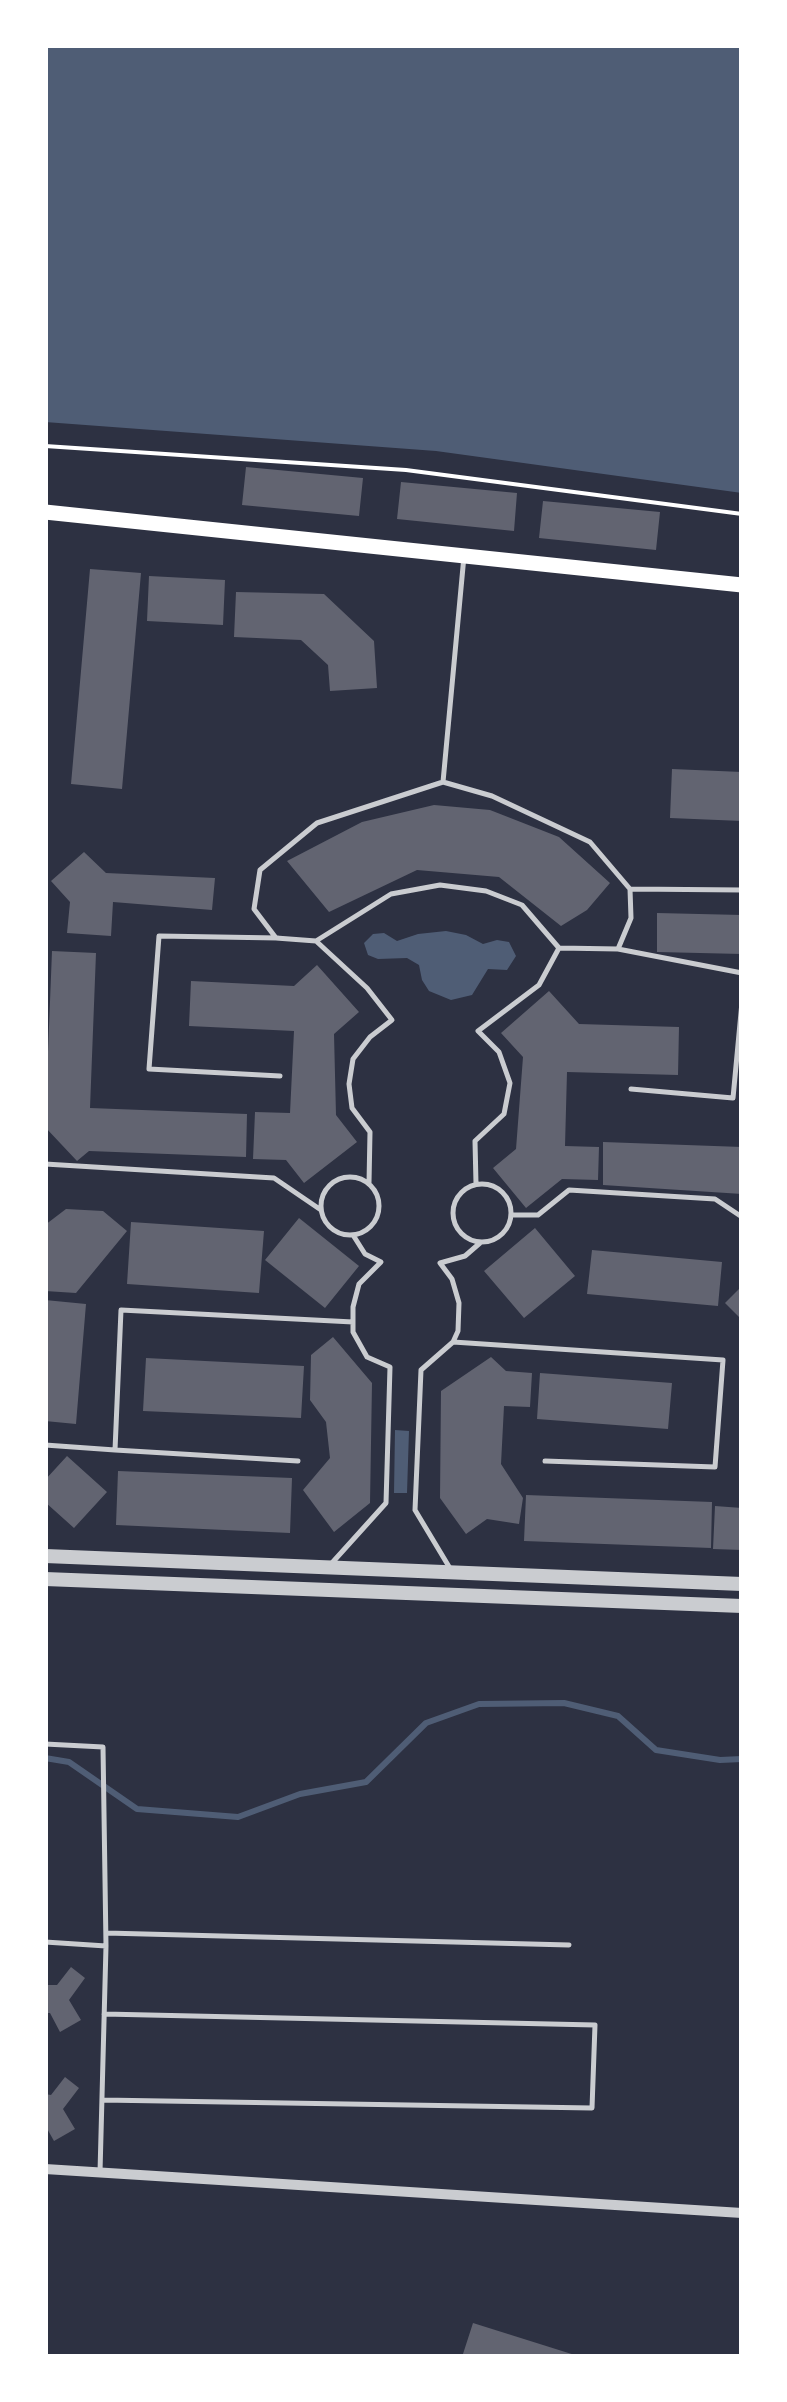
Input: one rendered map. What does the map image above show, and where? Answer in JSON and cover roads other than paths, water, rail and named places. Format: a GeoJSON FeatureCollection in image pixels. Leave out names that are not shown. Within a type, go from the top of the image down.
{"type":"FeatureCollection","features":[{"type":"Feature","properties":{"kind":"main road"},"geometry":{"type":"LineString","coordinates":[[45,512],[742,585]]}},
{"type":"Feature","properties":{"kind":"street"},"geometry":{"type":"LineString","coordinates":[[45,1556],[742,1584]]}},
{"type":"Feature","properties":{"kind":"street"},"geometry":{"type":"LineString","coordinates":[[45,1579],[742,1606]]}},
{"type":"Feature","properties":{"kind":"street"},"geometry":{"type":"LineString","coordinates":[[45,2169],[742,2212]]}},
{"type":"Feature","properties":{"kind":"lane"},"geometry":{"type":"LineString","coordinates":[[442,782],[464,555]]}},
{"type":"Feature","properties":{"kind":"lane"},"geometry":{"type":"LineString","coordinates":[[276,938],[254,909],[260,870],[317,823],[442,782],[492,796],[590,842],[630,889],[632,918],[618,949]]}},
{"type":"Feature","properties":{"kind":"lane"},"geometry":{"type":"LineString","coordinates":[[316,942],[391,894],[440,885],[486,891],[522,905],[559,948],[618,949],[742,974]]}},
{"type":"Feature","properties":{"kind":"lane"},"geometry":{"type":"LineString","coordinates":[[630,889],[742,890]]}},
{"type":"Feature","properties":{"kind":"lane"},"geometry":{"type":"LineString","coordinates":[[45,1164],[274,1178],[321,1210],[330,1228],[338,1233],[353,1235],[366,1231],[378,1217],[379,1199],[369,1183],[370,1132],[352,1108],[349,1084],[353,1059],[370,1037],[392,1020],[367,988],[316,942],[159,936],[149,1069],[280,1076]]}},
{"type":"Feature","properties":{"kind":"lane"},"geometry":{"type":"LineString","coordinates":[[476,1184],[475,1140],[504,1114],[510,1083],[499,1052],[478,1031],[539,985],[559,948]]}},
{"type":"Feature","properties":{"kind":"lane"},"geometry":{"type":"LineString","coordinates":[[630,1089],[733,1098],[742,1002]]}},
{"type":"Feature","properties":{"kind":"lane"},"geometry":{"type":"LineString","coordinates":[[321,1210],[325,1190],[340,1178],[350,1176],[369,1183]]}},
{"type":"Feature","properties":{"kind":"lane"},"geometry":{"type":"LineString","coordinates":[[452,1573],[415,1510],[421,1370],[453,1342],[458,1331],[459,1303],[452,1279],[440,1263],[465,1256],[480,1243],[498,1238],[512,1215],[508,1198],[492,1185],[476,1184],[464,1190],[457,1198],[453,1217],[462,1235],[480,1243]]}},
{"type":"Feature","properties":{"kind":"lane"},"geometry":{"type":"LineString","coordinates":[[512,1215],[538,1215],[569,1190],[715,1199],[742,1218]]}},
{"type":"Feature","properties":{"kind":"lane"},"geometry":{"type":"LineString","coordinates":[[328,1568],[386,1504],[390,1368],[367,1358],[353,1332],[359,1284],[381,1262],[364,1254],[353,1235]]}},
{"type":"Feature","properties":{"kind":"lane"},"geometry":{"type":"LineString","coordinates":[[115,1450],[121,1310],[353,1322]]}},
{"type":"Feature","properties":{"kind":"lane"},"geometry":{"type":"LineString","coordinates":[[453,1342],[723,1360],[715,1467],[545,1460]]}},
{"type":"Feature","properties":{"kind":"lane"},"geometry":{"type":"LineString","coordinates":[[45,1445],[298,1460]]}},
{"type":"Feature","properties":{"kind":"lane"},"geometry":{"type":"LineString","coordinates":[[45,1744],[103,1747],[106,1946],[100,2172]]}},
{"type":"Feature","properties":{"kind":"lane"},"geometry":{"type":"LineString","coordinates":[[106,1933],[569,1945]]}},
{"type":"Feature","properties":{"kind":"lane"},"geometry":{"type":"LineString","coordinates":[[45,1942],[106,1946]]}},
{"type":"Feature","properties":{"kind":"lane"},"geometry":{"type":"LineString","coordinates":[[102,2100],[592,2108],[595,2025],[104,2014]]}},
{"type":"Feature","properties":{"kind":"water"},"geometry":{"type":"Polygon","coordinates":[[[45,45],[742,45],[742,493],[436,451],[45,422],[45,45]]]}},
{"type":"Feature","properties":{"kind":"water"},"geometry":{"type":"Polygon","coordinates":[[[446,931],[483,944],[509,942],[516,956],[507,970],[488,969],[472,995],[451,1000],[429,991],[419,965],[407,958],[378,959],[368,955],[364,943],[373,934],[384,933],[397,941],[446,931]]]}},
{"type":"Feature","properties":{"kind":"water"},"geometry":{"type":"Polygon","coordinates":[[[395,1430],[409,1431],[407,1493],[394,1493],[395,1430]]]}},
{"type":"Feature","properties":{"kind":"waterway"},"geometry":{"type":"LineString","coordinates":[[45,1758],[69,1762],[137,1809],[238,1817],[300,1794],[366,1782],[426,1723],[479,1704],[564,1703],[618,1716],[656,1750],[720,1760],[742,1759]]}}]}
